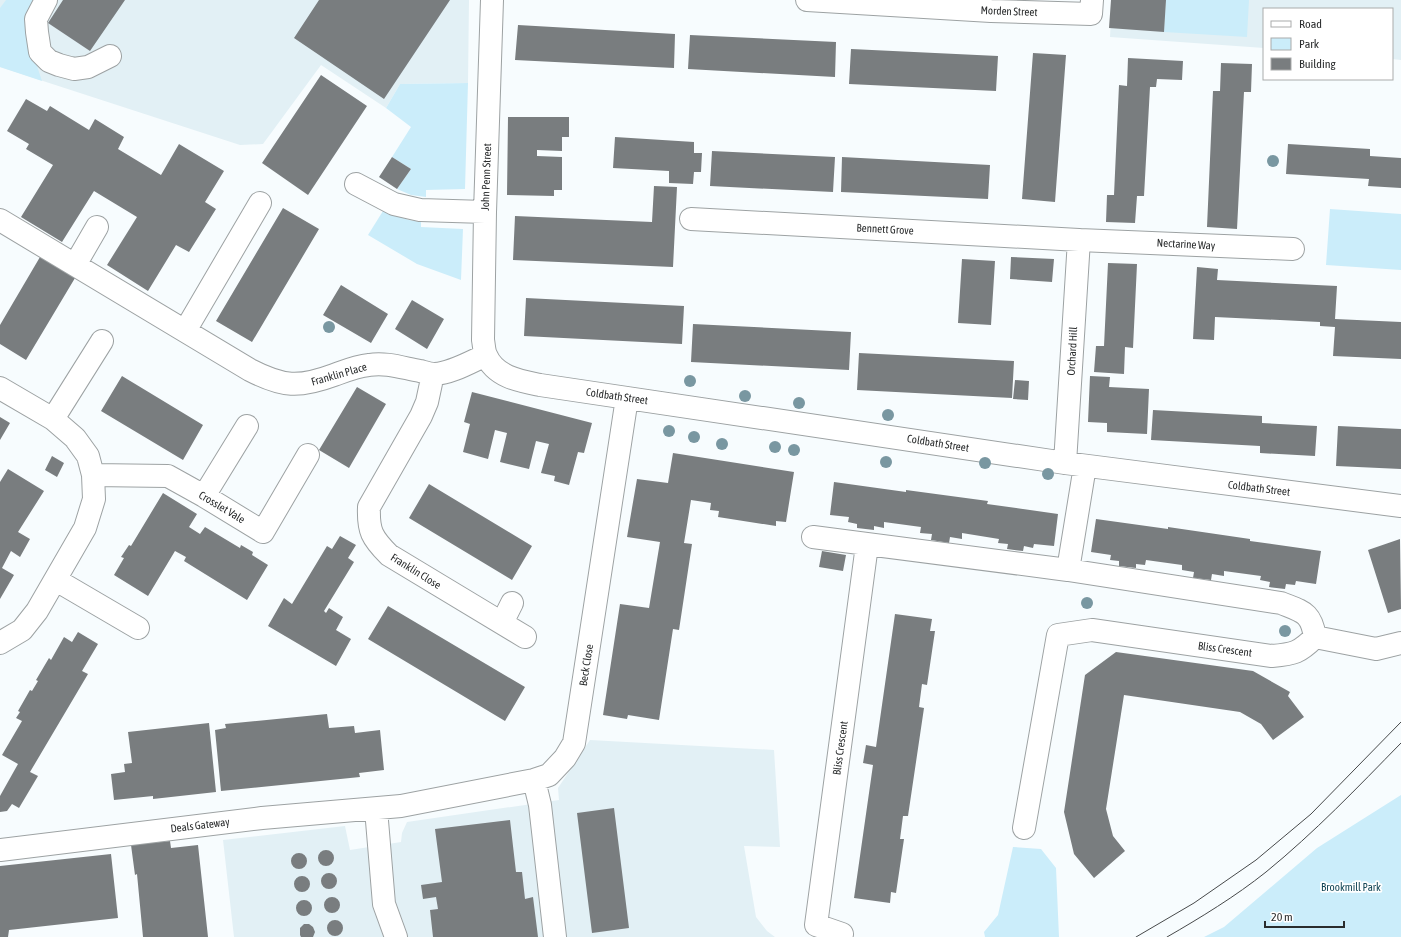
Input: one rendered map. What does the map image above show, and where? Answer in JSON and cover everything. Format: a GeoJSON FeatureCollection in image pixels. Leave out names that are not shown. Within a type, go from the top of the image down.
{"type":"FeatureCollection","features":[{"type":"Feature","properties":{"kind":"street"},"geometry":{"type":"LineString","coordinates":[[46,0],[36,19],[36,32],[40,52],[48,61],[74,69],[88,67],[110,56]]}},
{"type":"Feature","properties":{"kind":"street","name":"John Penn Street"},"geometry":{"type":"LineString","coordinates":[[486,355],[483,340],[485,212],[492,0]]}},
{"type":"Feature","properties":{"kind":"street","name":"Morden Street"},"geometry":{"type":"LineString","coordinates":[[807,0],[1092,7]]}},
{"type":"Feature","properties":{"kind":"street"},"geometry":{"type":"LineString","coordinates":[[356,184],[394,204],[420,210],[485,212]]}},
{"type":"Feature","properties":{"kind":"street"},"geometry":{"type":"LineString","coordinates":[[186,331],[260,203]]}},
{"type":"Feature","properties":{"kind":"street","name":"Bennett Grove"},"geometry":{"type":"LineString","coordinates":[[691,219],[1079,240]]}},
{"type":"Feature","properties":{"kind":"street","name":"Franklin Place"},"geometry":{"type":"LineString","coordinates":[[4,223],[250,370],[264,378],[280,383],[298,385],[318,381],[345,371],[368,365],[390,364],[433,374],[448,371],[486,355]]}},
{"type":"Feature","properties":{"kind":"street"},"geometry":{"type":"LineString","coordinates":[[75,265],[97,227]]}},
{"type":"Feature","properties":{"kind":"street","name":"Nectarine Way"},"geometry":{"type":"LineString","coordinates":[[1079,240],[1294,249]]}},
{"type":"Feature","properties":{"kind":"street","name":"Orchard Hill"},"geometry":{"type":"LineString","coordinates":[[1075,464],[1079,240]]}},
{"type":"Feature","properties":{"kind":"street"},"geometry":{"type":"LineString","coordinates":[[53,419],[102,341]]}},
{"type":"Feature","properties":{"kind":"street","name":"Coldbath Street"},"geometry":{"type":"LineString","coordinates":[[486,355],[492,366],[505,374],[516,380],[540,385],[1075,464],[1401,506]]}},
{"type":"Feature","properties":{"kind":"street","name":"Franklin Close"},"geometry":{"type":"LineString","coordinates":[[433,374],[427,402],[421,416],[369,507],[368,520],[371,533],[389,555],[525,637]]}},
{"type":"Feature","properties":{"kind":"street"},"geometry":{"type":"LineString","coordinates":[[0,388],[53,419],[75,438],[88,456],[93,475],[94,499],[85,528],[37,612],[22,630],[0,643]]}},
{"type":"Feature","properties":{"kind":"street","name":"Beck Close"},"geometry":{"type":"LineString","coordinates":[[401,806],[534,780],[548,775],[565,758],[574,743],[627,398]]}},
{"type":"Feature","properties":{"kind":"street"},"geometry":{"type":"LineString","coordinates":[[204,496],[247,426]]}},
{"type":"Feature","properties":{"kind":"street","name":"Crosslet Vale"},"geometry":{"type":"LineString","coordinates":[[93,475],[168,476],[263,532],[308,455]]}},
{"type":"Feature","properties":{"kind":"street"},"geometry":{"type":"LineString","coordinates":[[1068,570],[1075,464]]}},
{"type":"Feature","properties":{"kind":"street"},"geometry":{"type":"LineString","coordinates":[[813,537],[1068,570],[1281,603],[1300,610],[1309,616],[1313,625],[1315,638],[1376,649],[1401,643]]}},
{"type":"Feature","properties":{"kind":"street","name":"Bliss Crescent"},"geometry":{"type":"LineString","coordinates":[[842,934],[816,925],[868,545]]}},
{"type":"Feature","properties":{"kind":"street"},"geometry":{"type":"LineString","coordinates":[[56,580],[138,628]]}},
{"type":"Feature","properties":{"kind":"street"},"geometry":{"type":"LineString","coordinates":[[502,623],[512,603]]}},
{"type":"Feature","properties":{"kind":"street","name":"Bliss Crescent"},"geometry":{"type":"LineString","coordinates":[[1024,828],[1058,636],[1092,630],[1272,656],[1291,655],[1304,648],[1315,638]]}},
{"type":"Feature","properties":{"kind":"street"},"geometry":{"type":"LineString","coordinates":[[534,780],[540,805],[555,937]]}},
{"type":"Feature","properties":{"kind":"street","name":"Deals Gateway"},"geometry":{"type":"LineString","coordinates":[[0,850],[262,818],[401,806]]}},
{"type":"Feature","properties":{"kind":"street"},"geometry":{"type":"LineString","coordinates":[[376,809],[384,904],[396,937]]}},
{"type":"Feature","properties":{"kind":"shaded area"},"geometry":{"type":"Polygon","coordinates":[[[0,0],[469,0],[468,83],[400,84],[386,108],[321,65],[263,144],[240,145],[0,67],[0,0]]]}},
{"type":"Feature","properties":{"kind":"shaded area"},"geometry":{"type":"Polygon","coordinates":[[[1112,0],[1401,0],[1401,60],[1393,59],[1393,8],[1263,8],[1263,48],[1110,37],[1112,0]]]}},
{"type":"Feature","properties":{"kind":"shaded area"},"geometry":{"type":"Polygon","coordinates":[[[590,740],[774,750],[780,847],[744,846],[756,917],[767,931],[775,937],[234,937],[223,840],[345,826],[350,850],[401,842],[402,833],[407,822],[559,800],[558,788],[590,740]]]}},
{"type":"Feature","properties":{"kind":"green space"},"geometry":{"type":"Polygon","coordinates":[[[6,0],[38,0],[36,63],[42,81],[0,67],[0,8],[6,0]]]}},
{"type":"Feature","properties":{"kind":"green space"},"geometry":{"type":"Polygon","coordinates":[[[1166,0],[1249,0],[1247,37],[1164,32],[1166,0]]]}},
{"type":"Feature","properties":{"kind":"green space"},"geometry":{"type":"Polygon","coordinates":[[[468,83],[465,189],[426,190],[426,197],[411,195],[397,189],[411,169],[392,157],[411,127],[386,108],[400,84],[468,83]]]}},
{"type":"Feature","properties":{"kind":"green space"},"geometry":{"type":"Polygon","coordinates":[[[1330,209],[1401,214],[1401,270],[1326,265],[1330,209]]]}},
{"type":"Feature","properties":{"kind":"green space"},"geometry":{"type":"Polygon","coordinates":[[[383,211],[409,220],[421,222],[421,227],[463,229],[461,280],[417,264],[368,235],[383,211]]]}},
{"type":"Feature","properties":{"kind":"green space","name":"Brookmill Park"},"geometry":{"type":"Polygon","coordinates":[[[1401,795],[1401,937],[1204,937],[1224,927],[1317,848],[1401,795]]]}},
{"type":"Feature","properties":{"kind":"green space"},"geometry":{"type":"Polygon","coordinates":[[[1013,847],[1041,849],[1056,868],[1059,937],[985,937],[984,932],[998,915],[1013,847]]]}},
{"type":"Feature","properties":{"kind":"building"},"geometry":{"type":"Polygon","coordinates":[[[63,0],[125,0],[90,51],[48,23],[63,0]]]}},
{"type":"Feature","properties":{"kind":"building"},"geometry":{"type":"Polygon","coordinates":[[[319,0],[450,0],[384,99],[294,38],[319,0]]]}},
{"type":"Feature","properties":{"kind":"building"},"geometry":{"type":"Polygon","coordinates":[[[1111,0],[1166,0],[1164,32],[1109,28],[1111,0]]]}},
{"type":"Feature","properties":{"kind":"building"},"geometry":{"type":"Polygon","coordinates":[[[518,25],[675,34],[674,68],[515,60],[518,25]]]}},
{"type":"Feature","properties":{"kind":"building"},"geometry":{"type":"Polygon","coordinates":[[[690,35],[836,42],[835,77],[688,69],[690,35]]]}},
{"type":"Feature","properties":{"kind":"building"},"geometry":{"type":"Polygon","coordinates":[[[851,49],[998,56],[996,91],[849,84],[851,49]]]}},
{"type":"Feature","properties":{"kind":"building"},"geometry":{"type":"Polygon","coordinates":[[[1033,53],[1066,55],[1055,202],[1022,199],[1033,53]]]}},
{"type":"Feature","properties":{"kind":"building"},"geometry":{"type":"Polygon","coordinates":[[[1128,58],[1183,61],[1182,80],[1157,79],[1156,87],[1150,87],[1144,196],[1137,196],[1135,223],[1106,222],[1107,195],[1114,195],[1119,85],[1127,86],[1128,58]]]}},
{"type":"Feature","properties":{"kind":"building"},"geometry":{"type":"Polygon","coordinates":[[[1221,63],[1252,64],[1251,92],[1244,92],[1237,229],[1207,227],[1213,91],[1220,91],[1221,63]]]}},
{"type":"Feature","properties":{"kind":"building"},"geometry":{"type":"Polygon","coordinates":[[[321,75],[367,106],[308,195],[262,163],[321,75]]]}},
{"type":"Feature","properties":{"kind":"building"},"geometry":{"type":"Polygon","coordinates":[[[26,99],[47,111],[50,106],[89,130],[95,119],[124,137],[118,149],[161,175],[179,144],[224,171],[205,202],[216,209],[189,252],[176,245],[148,291],[107,265],[137,217],[94,191],[62,242],[21,217],[53,165],[26,149],[29,144],[7,131],[26,99]]]}},
{"type":"Feature","properties":{"kind":"building"},"geometry":{"type":"Polygon","coordinates":[[[508,117],[569,117],[569,137],[562,137],[562,151],[537,150],[537,156],[562,157],[562,190],[554,190],[554,196],[507,195],[508,117]]]}},
{"type":"Feature","properties":{"kind":"building"},"geometry":{"type":"Polygon","coordinates":[[[615,137],[694,142],[694,153],[702,153],[701,172],[694,172],[693,184],[669,183],[669,171],[613,168],[615,137]]]}},
{"type":"Feature","properties":{"kind":"building"},"geometry":{"type":"Polygon","coordinates":[[[1288,144],[1370,149],[1370,156],[1401,158],[1401,188],[1368,186],[1369,179],[1286,174],[1288,144]]]}},
{"type":"Feature","properties":{"kind":"building"},"geometry":{"type":"Polygon","coordinates":[[[712,151],[835,157],[833,192],[710,186],[712,151]]]}},
{"type":"Feature","properties":{"kind":"building"},"geometry":{"type":"Polygon","coordinates":[[[392,157],[411,169],[397,189],[379,177],[392,157]]]}},
{"type":"Feature","properties":{"kind":"building"},"geometry":{"type":"Polygon","coordinates":[[[842,157],[990,165],[988,199],[841,192],[842,157]]]}},
{"type":"Feature","properties":{"kind":"building"},"geometry":{"type":"Polygon","coordinates":[[[654,186],[677,187],[673,267],[513,260],[515,216],[652,222],[654,186]]]}},
{"type":"Feature","properties":{"kind":"building"},"geometry":{"type":"Polygon","coordinates":[[[283,208],[319,229],[252,342],[216,321],[283,208]]]}},
{"type":"Feature","properties":{"kind":"building"},"geometry":{"type":"Polygon","coordinates":[[[40,257],[75,278],[26,360],[0,344],[0,325],[40,257]]]}},
{"type":"Feature","properties":{"kind":"building"},"geometry":{"type":"Polygon","coordinates":[[[1011,257],[1054,259],[1052,282],[1010,279],[1011,257]]]}},
{"type":"Feature","properties":{"kind":"building"},"geometry":{"type":"Polygon","coordinates":[[[962,259],[995,261],[991,325],[958,323],[962,259]]]}},
{"type":"Feature","properties":{"kind":"building"},"geometry":{"type":"Polygon","coordinates":[[[1108,263],[1137,264],[1133,348],[1125,347],[1124,374],[1094,372],[1096,346],[1104,346],[1108,263]]]}},
{"type":"Feature","properties":{"kind":"building"},"geometry":{"type":"Polygon","coordinates":[[[1197,267],[1218,269],[1217,280],[1337,286],[1335,319],[1401,322],[1401,359],[1333,356],[1335,327],[1320,326],[1320,322],[1215,317],[1214,340],[1193,339],[1197,267]]]}},
{"type":"Feature","properties":{"kind":"building"},"geometry":{"type":"Polygon","coordinates":[[[341,285],[388,314],[371,343],[323,315],[341,285]]]}},
{"type":"Feature","properties":{"kind":"building"},"geometry":{"type":"Polygon","coordinates":[[[526,298],[684,306],[682,344],[524,336],[526,298]]]}},
{"type":"Feature","properties":{"kind":"building"},"geometry":{"type":"Polygon","coordinates":[[[412,300],[444,319],[427,349],[395,329],[412,300]]]}},
{"type":"Feature","properties":{"kind":"building"},"geometry":{"type":"Polygon","coordinates":[[[693,324],[851,332],[849,370],[691,362],[693,324]]]}},
{"type":"Feature","properties":{"kind":"building"},"geometry":{"type":"Polygon","coordinates":[[[859,353],[1014,361],[1012,398],[857,390],[859,353]]]}},
{"type":"Feature","properties":{"kind":"building"},"geometry":{"type":"Polygon","coordinates":[[[122,376],[203,425],[183,460],[101,411],[122,376]]]}},
{"type":"Feature","properties":{"kind":"building"},"geometry":{"type":"Polygon","coordinates":[[[1090,376],[1110,377],[1109,387],[1149,389],[1147,434],[1107,432],[1107,423],[1088,422],[1090,376]]]}},
{"type":"Feature","properties":{"kind":"building"},"geometry":{"type":"Polygon","coordinates":[[[1015,380],[1029,381],[1028,400],[1013,399],[1015,380]]]}},
{"type":"Feature","properties":{"kind":"building"},"geometry":{"type":"Polygon","coordinates":[[[357,387],[386,404],[349,468],[319,450],[357,387]]]}},
{"type":"Feature","properties":{"kind":"building"},"geometry":{"type":"Polygon","coordinates":[[[472,392],[592,423],[584,453],[578,452],[569,485],[554,481],[555,476],[541,473],[549,444],[536,441],[529,469],[500,462],[507,433],[495,430],[488,459],[463,452],[470,424],[464,422],[472,392]]]}},
{"type":"Feature","properties":{"kind":"building"},"geometry":{"type":"Polygon","coordinates":[[[1153,410],[1262,416],[1262,423],[1317,426],[1315,456],[1260,453],[1260,446],[1151,440],[1153,410]]]}},
{"type":"Feature","properties":{"kind":"building"},"geometry":{"type":"Polygon","coordinates":[[[0,417],[10,423],[0,440],[0,417]]]}},
{"type":"Feature","properties":{"kind":"building"},"geometry":{"type":"Polygon","coordinates":[[[1338,426],[1401,429],[1401,469],[1336,466],[1338,426]]]}},
{"type":"Feature","properties":{"kind":"building"},"geometry":{"type":"Polygon","coordinates":[[[673,453],[794,472],[786,522],[776,521],[776,526],[718,517],[719,511],[710,510],[711,503],[691,500],[684,543],[692,544],[679,630],[673,629],[659,720],[628,715],[627,719],[603,715],[620,604],[649,608],[660,542],[627,537],[637,479],[668,483],[673,453]]]}},
{"type":"Feature","properties":{"kind":"building"},"geometry":{"type":"Polygon","coordinates":[[[52,456],[64,463],[57,477],[45,470],[52,456]]]}},
{"type":"Feature","properties":{"kind":"building"},"geometry":{"type":"Polygon","coordinates":[[[8,469],[44,491],[18,532],[30,539],[20,557],[11,551],[2,568],[14,575],[0,599],[0,482],[8,469]]]}},
{"type":"Feature","properties":{"kind":"building"},"geometry":{"type":"Polygon","coordinates":[[[834,482],[988,501],[987,504],[1058,514],[1054,546],[1034,544],[1033,548],[1024,546],[1023,551],[1007,549],[1008,544],[998,543],[999,539],[962,533],[962,539],[950,537],[949,543],[931,540],[932,534],[920,533],[921,527],[884,522],[884,528],[874,526],[874,530],[857,528],[857,524],[848,522],[849,517],[830,515],[834,482]]]}},
{"type":"Feature","properties":{"kind":"building"},"geometry":{"type":"Polygon","coordinates":[[[429,484],[532,546],[512,580],[409,518],[429,484]]]}},
{"type":"Feature","properties":{"kind":"building"},"geometry":{"type":"Polygon","coordinates":[[[163,493],[197,514],[189,527],[200,534],[205,527],[240,548],[241,545],[253,552],[252,555],[268,565],[247,600],[184,561],[186,557],[175,551],[148,596],[114,575],[124,558],[121,557],[129,545],[131,546],[163,493]]]}},
{"type":"Feature","properties":{"kind":"building"},"geometry":{"type":"Polygon","coordinates":[[[1096,519],[1168,529],[1168,527],[1321,551],[1316,584],[1296,581],[1295,585],[1286,584],[1285,589],[1269,587],[1270,582],[1260,580],[1261,576],[1224,571],[1224,576],[1212,574],[1211,580],[1193,578],[1194,572],[1182,570],[1182,565],[1146,560],[1145,565],[1136,564],[1136,568],[1119,566],[1119,561],[1110,560],[1111,555],[1091,552],[1096,519]]]}},
{"type":"Feature","properties":{"kind":"building"},"geometry":{"type":"Polygon","coordinates":[[[340,536],[356,545],[348,558],[354,562],[324,611],[326,613],[329,608],[343,617],[336,630],[351,639],[336,666],[268,626],[284,598],[292,604],[327,546],[332,549],[340,536]]]}},
{"type":"Feature","properties":{"kind":"building"},"geometry":{"type":"Polygon","coordinates":[[[1400,539],[1401,609],[1388,613],[1368,550],[1400,539]]]}},
{"type":"Feature","properties":{"kind":"building"},"geometry":{"type":"Polygon","coordinates":[[[822,551],[846,555],[843,571],[819,567],[822,551]]]}},
{"type":"Feature","properties":{"kind":"building"},"geometry":{"type":"Polygon","coordinates":[[[388,606],[525,687],[505,721],[368,639],[388,606]]]}},
{"type":"Feature","properties":{"kind":"building"},"geometry":{"type":"Polygon","coordinates":[[[895,614],[932,619],[930,631],[935,631],[927,685],[922,684],[919,707],[924,708],[908,816],[903,816],[900,839],[904,839],[896,893],[891,892],[890,903],[854,898],[873,765],[863,763],[866,745],[876,747],[895,614]]]}},
{"type":"Feature","properties":{"kind":"building"},"geometry":{"type":"Polygon","coordinates":[[[78,632],[98,644],[82,671],[88,674],[30,772],[38,776],[19,808],[12,804],[7,811],[0,812],[0,796],[18,764],[2,755],[22,721],[16,718],[20,712],[18,711],[30,690],[32,691],[38,681],[36,680],[49,658],[51,660],[64,637],[72,642],[78,632]]]}},
{"type":"Feature","properties":{"kind":"building"},"geometry":{"type":"Polygon","coordinates":[[[1116,652],[1253,671],[1290,692],[1288,696],[1304,717],[1273,740],[1261,724],[1240,712],[1124,695],[1106,809],[1113,836],[1125,851],[1094,878],[1074,854],[1064,812],[1085,675],[1116,652]]]}},
{"type":"Feature","properties":{"kind":"building"},"geometry":{"type":"Polygon","coordinates":[[[327,714],[329,728],[354,726],[355,733],[380,730],[384,770],[359,773],[360,777],[221,791],[215,730],[226,728],[225,724],[327,714]]]}},
{"type":"Feature","properties":{"kind":"building"},"geometry":{"type":"Polygon","coordinates":[[[209,723],[216,792],[153,799],[153,796],[114,800],[111,774],[125,772],[124,764],[132,763],[128,732],[209,723]]]}},
{"type":"Feature","properties":{"kind":"building"},"geometry":{"type":"Polygon","coordinates":[[[614,808],[629,928],[592,933],[577,813],[614,808]]]}},
{"type":"Feature","properties":{"kind":"building"},"geometry":{"type":"Polygon","coordinates":[[[510,820],[516,872],[522,872],[525,899],[533,897],[538,937],[433,937],[430,910],[438,909],[436,897],[423,899],[421,885],[442,882],[435,829],[510,820]]]}},
{"type":"Feature","properties":{"kind":"building"},"geometry":{"type":"Polygon","coordinates":[[[170,841],[171,848],[198,845],[208,937],[143,937],[137,874],[135,875],[131,845],[170,841]]]}},
{"type":"Feature","properties":{"kind":"building"},"geometry":{"type":"Polygon","coordinates":[[[326,850],[332,852],[334,858],[332,864],[326,866],[320,864],[318,858],[320,852],[326,850]]]}},
{"type":"Feature","properties":{"kind":"building"},"geometry":{"type":"Polygon","coordinates":[[[299,853],[305,855],[307,861],[305,867],[299,869],[293,867],[291,861],[293,855],[299,853]]]}},
{"type":"Feature","properties":{"kind":"building"},"geometry":{"type":"Polygon","coordinates":[[[111,854],[118,918],[9,930],[8,937],[0,937],[0,866],[111,854]]]}},
{"type":"Feature","properties":{"kind":"building"},"geometry":{"type":"Polygon","coordinates":[[[329,873],[335,875],[337,881],[335,887],[329,889],[323,887],[321,881],[323,875],[329,873]]]}},
{"type":"Feature","properties":{"kind":"building"},"geometry":{"type":"Polygon","coordinates":[[[302,876],[308,878],[310,884],[308,890],[302,892],[296,890],[294,884],[296,878],[302,876]]]}},
{"type":"Feature","properties":{"kind":"building"},"geometry":{"type":"Polygon","coordinates":[[[332,897],[338,899],[340,905],[338,911],[332,913],[326,911],[324,905],[326,899],[332,897]]]}},
{"type":"Feature","properties":{"kind":"building"},"geometry":{"type":"Polygon","coordinates":[[[304,900],[310,902],[312,908],[310,914],[304,916],[298,914],[296,908],[298,902],[304,900]]]}},
{"type":"Feature","properties":{"kind":"building"},"geometry":{"type":"Polygon","coordinates":[[[335,920],[341,922],[343,928],[341,934],[335,936],[329,934],[327,928],[329,922],[335,920]]]}},
{"type":"Feature","properties":{"kind":"building"},"geometry":{"type":"Polygon","coordinates":[[[304,924],[309,924],[313,927],[315,932],[313,937],[301,937],[300,928],[304,924]]]}},
{"type":"Feature","properties":{"kind":"tram line"},"geometry":{"type":"LineString","coordinates":[[1136,937],[1194,903],[1256,860],[1311,814],[1401,722]]}},
{"type":"Feature","properties":{"kind":"tram line"},"geometry":{"type":"LineString","coordinates":[[1167,937],[1243,890],[1266,872],[1319,825],[1401,743]]}}]}
